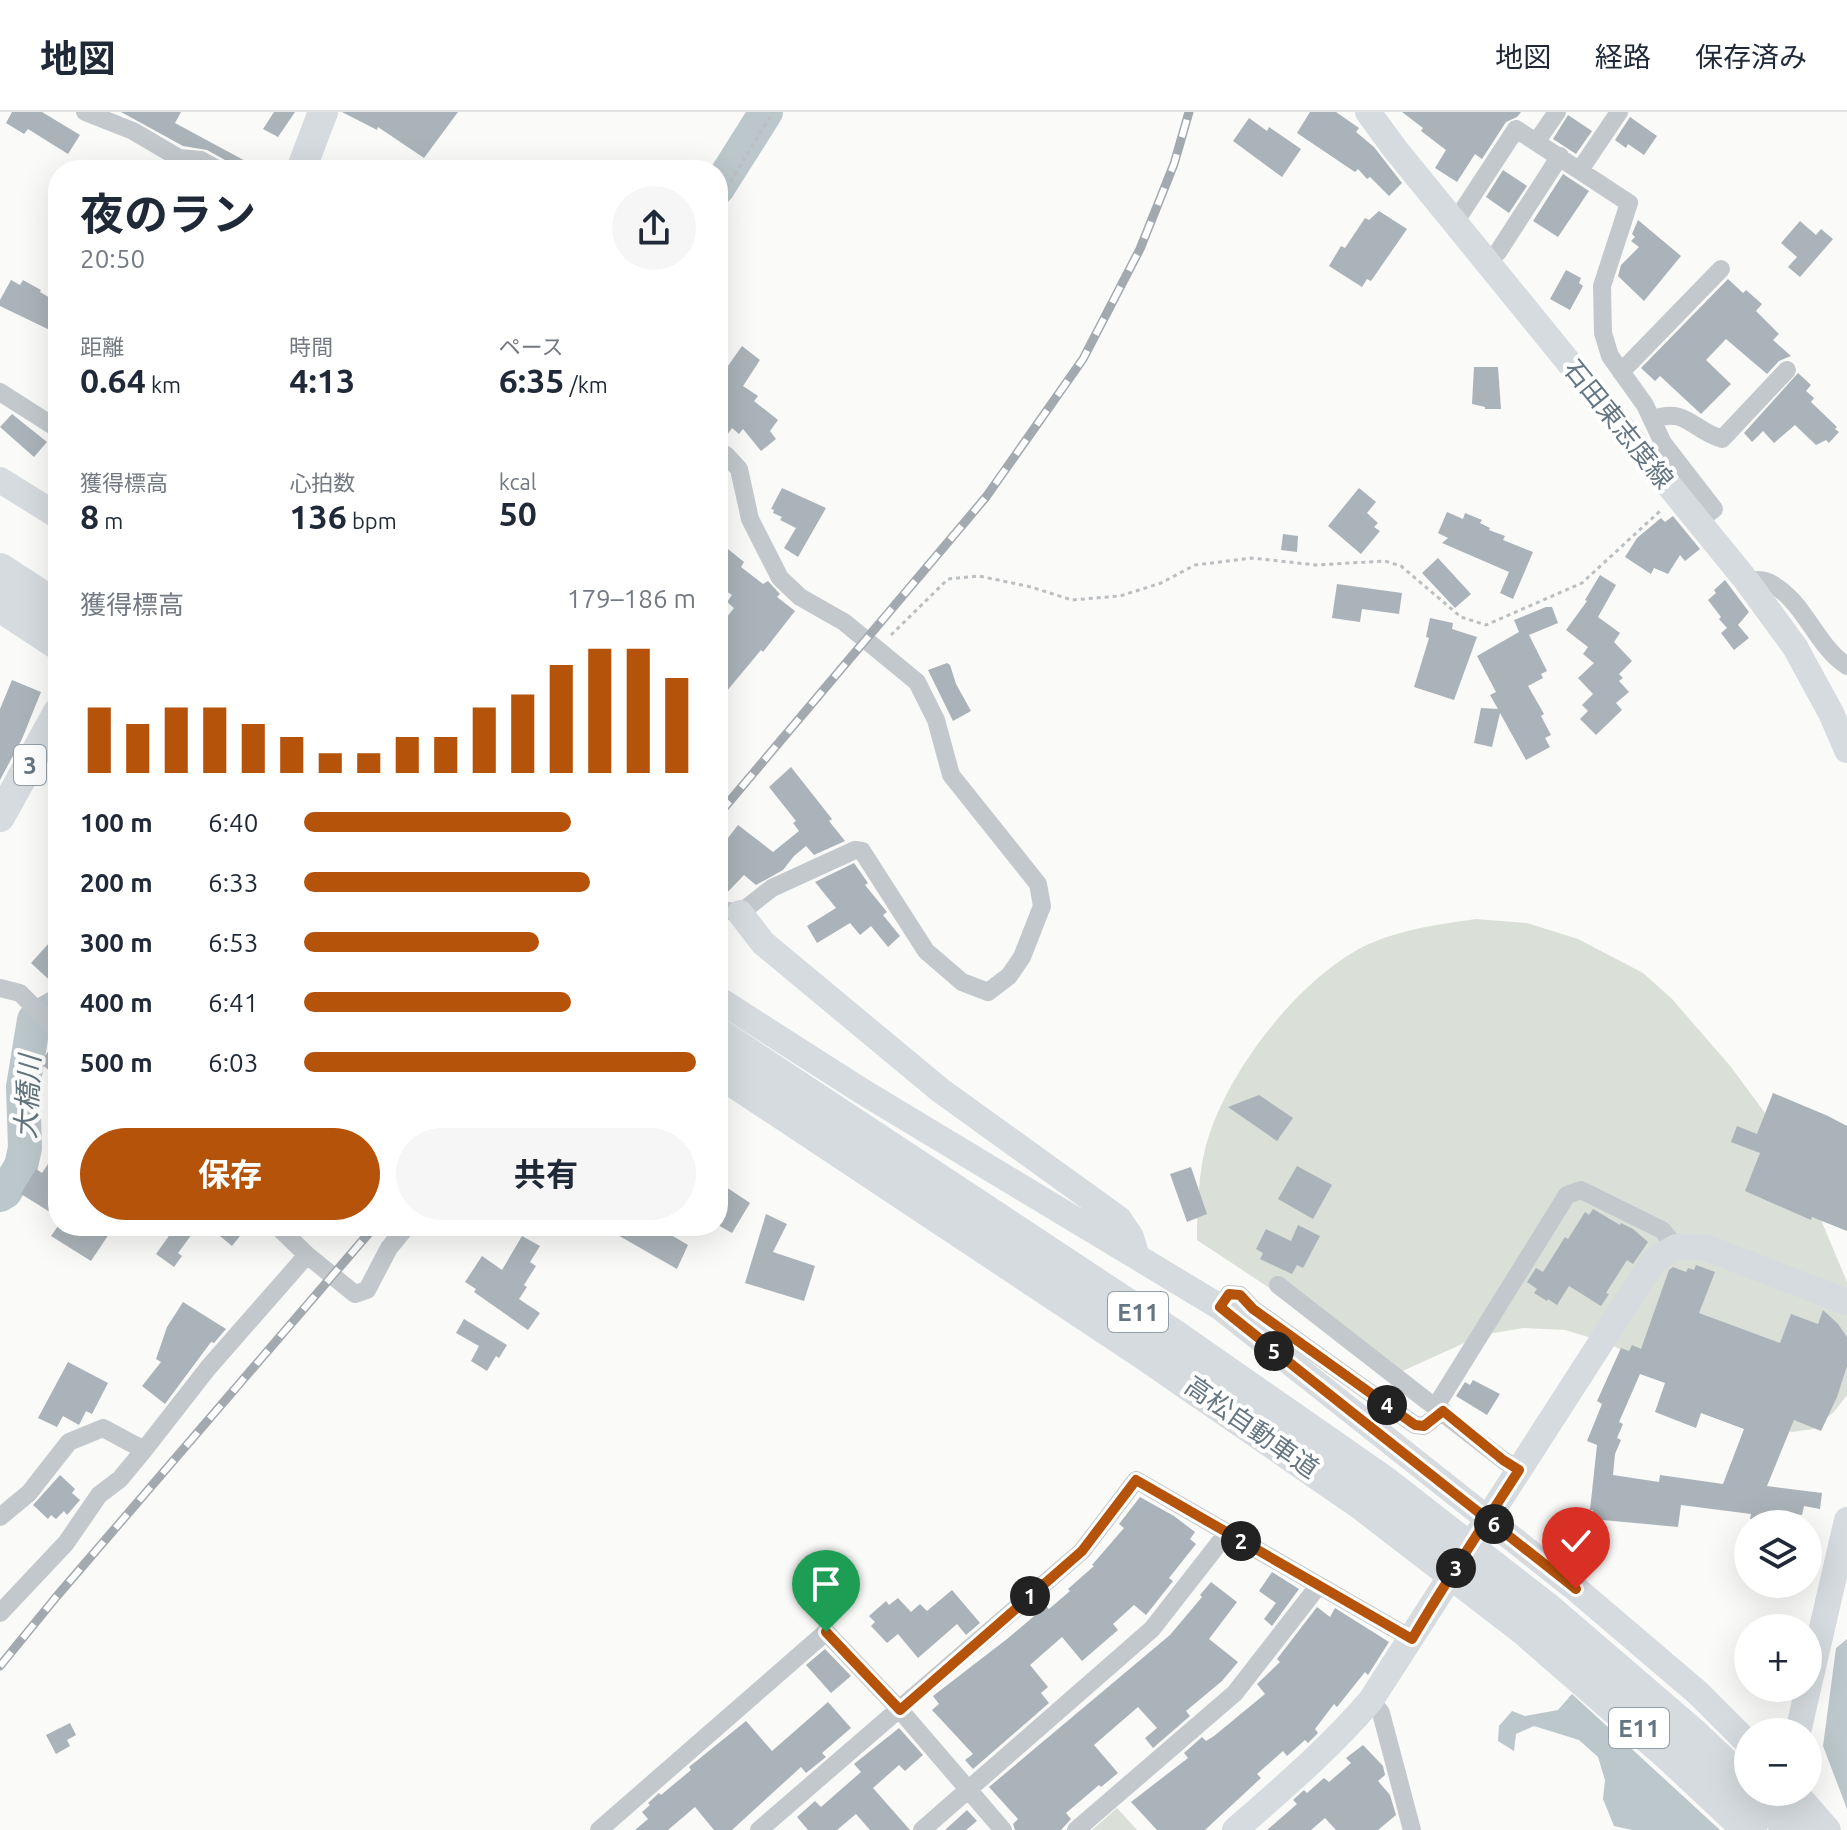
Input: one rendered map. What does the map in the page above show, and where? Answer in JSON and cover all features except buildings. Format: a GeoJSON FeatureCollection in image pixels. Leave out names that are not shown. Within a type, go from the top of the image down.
{"type":"FeatureCollection","features":[{"type":"Feature","properties":{"kind":"highway"},"geometry":{"type":"LineString","coordinates":[[0,570],[48,631]]}},
{"type":"Feature","properties":{"kind":"highway","name":"高松自動車道"},"geometry":{"type":"LineString","coordinates":[[728,1042],[1172,1335],[1383,1482],[1535,1619],[1671,1756],[1750,1830]]}},
{"type":"Feature","properties":{"kind":"highway","name":"高松自動車道"},"geometry":{"type":"LineString","coordinates":[[728,1077],[1134,1346],[1535,1619],[1694,1736],[1734,1774]]}},
{"type":"Feature","properties":{"kind":"highway"},"geometry":{"type":"LineString","coordinates":[[1768,1806],[1794,1830]]}},
{"type":"Feature","properties":{"kind":"main road"},"geometry":{"type":"LineString","coordinates":[[305,160],[323,112]]}},
{"type":"Feature","properties":{"kind":"main road","name":"3"},"geometry":{"type":"LineString","coordinates":[[0,817],[48,730]]}},
{"type":"Feature","properties":{"kind":"street"},"geometry":{"type":"LineString","coordinates":[[85,112],[133,131],[179,158],[201,160]]}},
{"type":"Feature","properties":{"kind":"street","name":"石田東志度線"},"geometry":{"type":"LineString","coordinates":[[1368,112],[1746,580],[1795,647],[1847,750]]}},
{"type":"Feature","properties":{"kind":"street"},"geometry":{"type":"LineString","coordinates":[[1537,141],[1557,112]]}},
{"type":"Feature","properties":{"kind":"street"},"geometry":{"type":"LineString","coordinates":[[1580,170],[1619,112]]}},
{"type":"Feature","properties":{"kind":"street"},"geometry":{"type":"LineString","coordinates":[[1453,220],[1461,213],[1516,129],[1629,203],[1602,286],[1603,333],[1610,356],[1653,419],[1663,443],[1714,509],[1698,521]]}},
{"type":"Feature","properties":{"kind":"street"},"geometry":{"type":"LineString","coordinates":[[1487,263],[1498,252],[1560,156]]}},
{"type":"Feature","properties":{"kind":"street"},"geometry":{"type":"LineString","coordinates":[[1621,372],[1721,269]]}},
{"type":"Feature","properties":{"kind":"street"},"geometry":{"type":"LineString","coordinates":[[1653,419],[1668,414],[1680,415],[1708,435],[1722,439],[1787,370]]}},
{"type":"Feature","properties":{"kind":"street"},"geometry":{"type":"LineString","coordinates":[[0,392],[48,423]]}},
{"type":"Feature","properties":{"kind":"street"},"geometry":{"type":"LineString","coordinates":[[728,457],[739,469],[750,519],[780,578],[800,597],[844,622],[917,682],[936,720],[951,775],[1038,884],[1042,906],[1022,957],[1009,976],[988,992],[962,982],[926,951],[862,851],[855,850],[729,911],[763,943],[940,1090],[1119,1219],[1131,1237],[1136,1254]]}},
{"type":"Feature","properties":{"kind":"street"},"geometry":{"type":"LineString","coordinates":[[0,480],[48,510]]}},
{"type":"Feature","properties":{"kind":"street"},"geometry":{"type":"LineString","coordinates":[[1746,580],[1768,581],[1791,599],[1836,658],[1847,666]]}},
{"type":"Feature","properties":{"kind":"street"},"geometry":{"type":"LineString","coordinates":[[0,988],[20,993],[48,1021]]}},
{"type":"Feature","properties":{"kind":"street"},"geometry":{"type":"LineString","coordinates":[[728,1005],[979,1163],[1136,1254],[1220,1307],[1576,1589],[1698,1693],[1734,1729]]}},
{"type":"Feature","properties":{"kind":"street"},"geometry":{"type":"LineString","coordinates":[[1220,1307],[1229,1294],[1240,1295],[1253,1309],[1415,1425],[1424,1426],[1439,1409],[1567,1195],[1581,1190],[1662,1230],[1676,1247]]}},
{"type":"Feature","properties":{"kind":"street"},"geometry":{"type":"LineString","coordinates":[[287,1236],[355,1294],[367,1290],[399,1236]]}},
{"type":"Feature","properties":{"kind":"street"},"geometry":{"type":"LineString","coordinates":[[1235,1830],[1313,1762],[1371,1700],[1654,1260],[1676,1247],[1704,1247],[1847,1302]]}},
{"type":"Feature","properties":{"kind":"street"},"geometry":{"type":"LineString","coordinates":[[0,1613],[66,1543],[99,1495],[120,1479],[208,1368],[307,1255]]}},
{"type":"Feature","properties":{"kind":"street"},"geometry":{"type":"LineString","coordinates":[[1278,1285],[1503,1460],[1514,1478]]}},
{"type":"Feature","properties":{"kind":"street"},"geometry":{"type":"LineString","coordinates":[[0,1517],[29,1493],[69,1442],[103,1428],[144,1450]]}},
{"type":"Feature","properties":{"kind":"street"},"geometry":{"type":"LineString","coordinates":[[759,1830],[1082,1551],[1136,1480],[1412,1639]]}},
{"type":"Feature","properties":{"kind":"street"},"geometry":{"type":"LineString","coordinates":[[1801,1718],[1847,1520]]}},
{"type":"Feature","properties":{"kind":"street"},"geometry":{"type":"LineString","coordinates":[[922,1830],[1152,1629],[1227,1533]]}},
{"type":"Feature","properties":{"kind":"street"},"geometry":{"type":"LineString","coordinates":[[1076,1830],[1235,1693],[1319,1585]]}},
{"type":"Feature","properties":{"kind":"street"},"geometry":{"type":"LineString","coordinates":[[599,1830],[826,1632],[900,1710],[1003,1830]]}},
{"type":"Feature","properties":{"kind":"street"},"geometry":{"type":"LineString","coordinates":[[1371,1700],[1381,1713],[1410,1829]]}},
{"type":"Feature","properties":{"kind":"street"},"geometry":{"type":"LineString","coordinates":[[1782,1830],[1785,1806]]}},
{"type":"Feature","properties":{"kind":"street"},"geometry":{"type":"LineString","coordinates":[[1806,1806],[1828,1830]]}},
{"type":"Feature","properties":{"kind":"path"},"geometry":{"type":"LineString","coordinates":[[728,186],[773,112]]}},
{"type":"Feature","properties":{"kind":"path"},"geometry":{"type":"LineString","coordinates":[[877,649],[948,579],[979,576],[1072,600],[1120,596],[1161,583],[1195,565],[1252,558],[1316,565],[1385,561],[1401,566],[1461,617],[1486,625],[1582,583],[1677,495]]}},
{"type":"Feature","properties":{"kind":"shaded area"},"geometry":{"type":"Polygon","coordinates":[[[1476,919],[1527,923],[1578,939],[1643,973],[1672,999],[1731,1067],[1771,1121],[1814,1203],[1847,1282],[1847,1395],[1834,1412],[1813,1429],[1792,1432],[1763,1425],[1608,1343],[1565,1330],[1523,1328],[1482,1335],[1398,1373],[1197,1240],[1200,1175],[1213,1125],[1245,1063],[1290,1005],[1342,959],[1369,944],[1408,931],[1476,919]]]}},
{"type":"Feature","properties":{"kind":"shaded area"},"geometry":{"type":"Polygon","coordinates":[[[1847,1639],[1847,1809],[1823,1746],[1836,1648],[1847,1639]]]}},
{"type":"Feature","properties":{"kind":"shaded area"},"geometry":{"type":"Polygon","coordinates":[[[1572,1694],[1720,1830],[1632,1830],[1614,1826],[1603,1799],[1605,1780],[1598,1757],[1579,1740],[1534,1726],[1516,1734],[1514,1751],[1498,1741],[1499,1726],[1512,1711],[1525,1716],[1558,1710],[1572,1694]]]}},
{"type":"Feature","properties":{"kind":"shaded area"},"geometry":{"type":"Polygon","coordinates":[[[1117,1808],[1137,1830],[1092,1830],[1117,1808]]]}},
{"type":"Feature","properties":{"kind":"waterway","name":"大橋川"},"geometry":{"type":"LineString","coordinates":[[728,172],[766,112]]}},
{"type":"Feature","properties":{"kind":"waterway","name":"大橋川"},"geometry":{"type":"LineString","coordinates":[[0,1195],[21,1166],[25,1148],[23,1087],[34,1020],[48,1012]]}},
{"type":"Feature","properties":{"kind":"railway"},"geometry":{"type":"LineString","coordinates":[[728,803],[986,497],[1083,359],[1140,249],[1174,164],[1189,112]]}},
{"type":"Feature","properties":{"kind":"railway"},"geometry":{"type":"LineString","coordinates":[[0,1666],[366,1236]]}},
{"type":"Feature","properties":{"kind":"route"},"geometry":{"type":"LineString","coordinates":[[826,1632],[900,1710],[1082,1551],[1136,1480],[1412,1639],[1427,1614],[1468,1550],[1509,1486],[1519,1470],[1443,1411],[1424,1426],[1415,1425],[1253,1309],[1240,1295],[1229,1294],[1220,1307],[1273,1350],[1349,1409],[1424,1469],[1500,1529],[1576,1589]]}}]}
